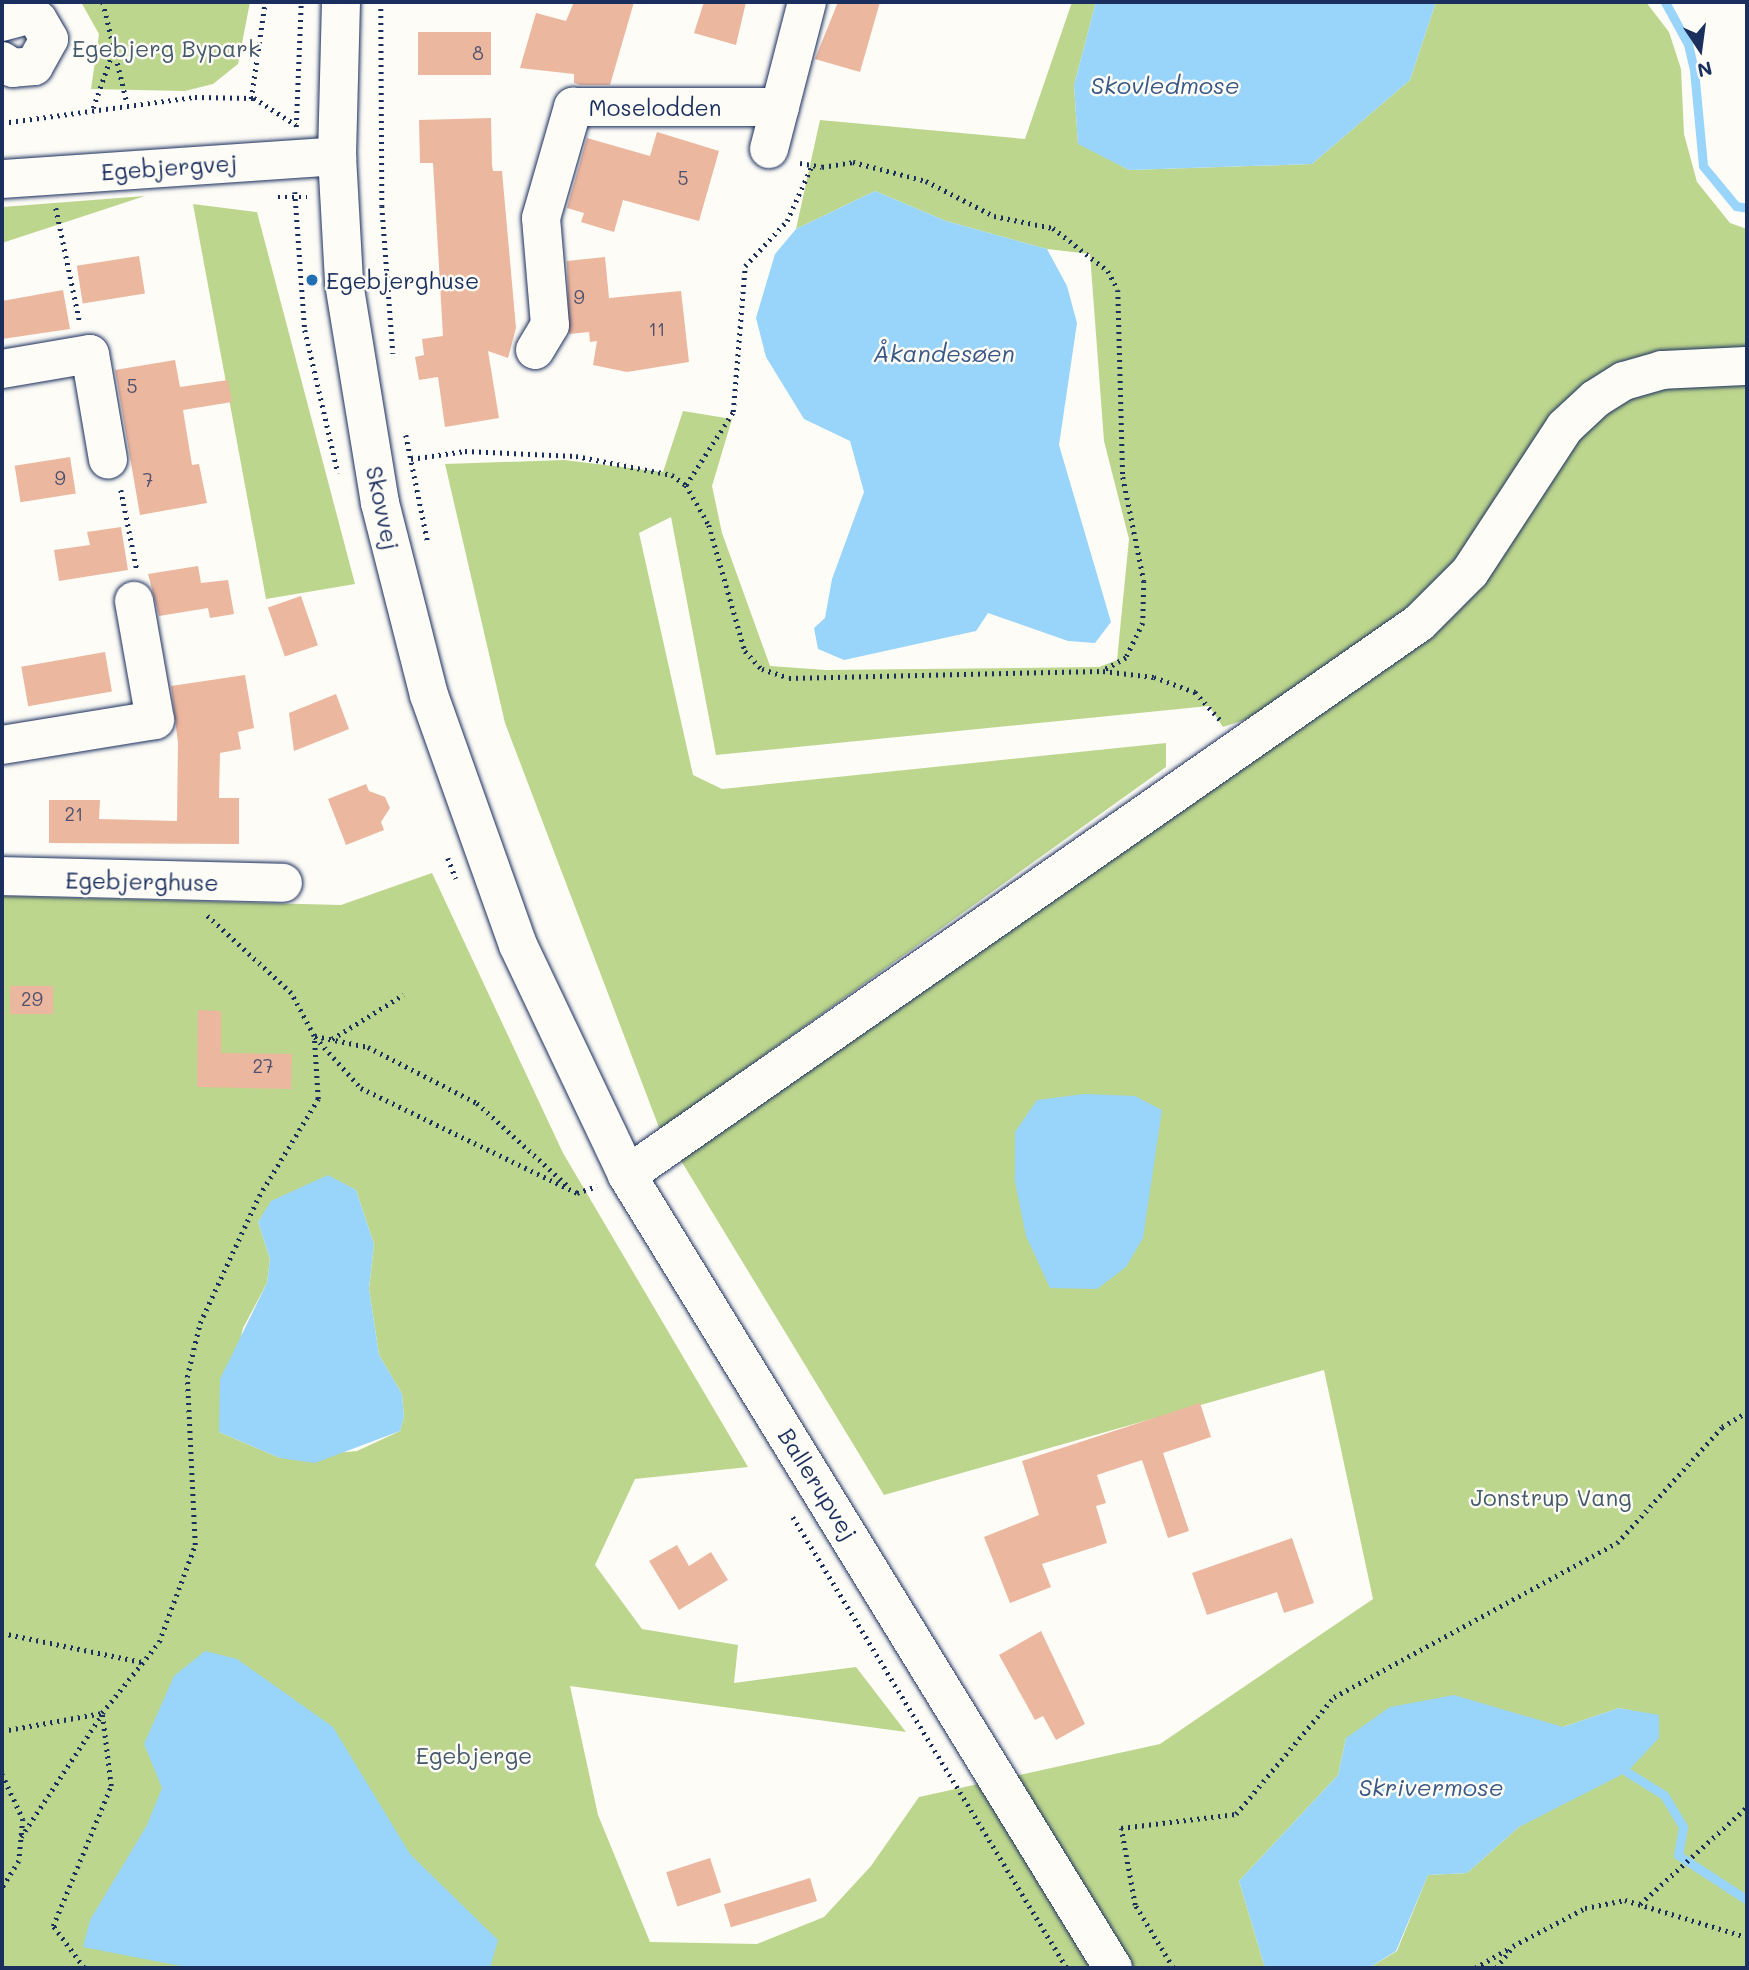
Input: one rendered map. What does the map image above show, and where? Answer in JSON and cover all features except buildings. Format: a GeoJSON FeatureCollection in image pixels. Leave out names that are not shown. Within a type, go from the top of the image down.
{"type":"FeatureCollection","features":[{"type":"Feature","properties":{"kind":"street","name":"Skovvej"},"geometry":{"type":"LineString","coordinates":[[341,2],[337,156],[355,467],[479,845],[538,992]]}},
{"type":"Feature","properties":{"kind":"street"},"geometry":{"type":"LineString","coordinates":[[769,149],[807,2]]}},
{"type":"Feature","properties":{"kind":"street"},"geometry":{"type":"LineString","coordinates":[[2,22],[29,15],[45,28],[48,39],[34,66],[13,68],[2,61]]}},
{"type":"Feature","properties":{"kind":"street","name":"Moselodden"},"geometry":{"type":"LineString","coordinates":[[535,350],[550,325],[541,218],[573,107],[780,107]]}},
{"type":"Feature","properties":{"kind":"street","name":"Egebjergvej"},"geometry":{"type":"LineString","coordinates":[[2,179],[337,156]]}},
{"type":"Feature","properties":{"kind":"street"},"geometry":{"type":"LineString","coordinates":[[2,369],[90,354],[108,459]]}},
{"type":"Feature","properties":{"kind":"street"},"geometry":{"type":"LineString","coordinates":[[627,1175],[1427,614],[1470,572],[1564,427],[1595,399],[1625,382],[1662,370],[1747,366]]}},
{"type":"Feature","properties":{"kind":"street"},"geometry":{"type":"LineString","coordinates":[[2,745],[155,720],[136,589]]}},
{"type":"Feature","properties":{"kind":"street","name":"Egebjerghuse"},"geometry":{"type":"LineString","coordinates":[[2,876],[180,883],[283,883]]}},
{"type":"Feature","properties":{"kind":"street","name":"Ballerupvej"},"geometry":{"type":"LineString","coordinates":[[538,992],[627,1175],[1112,1968]]}},
{"type":"Feature","properties":{"kind":"path"},"geometry":{"type":"LineString","coordinates":[[103,2],[127,103]]}},
{"type":"Feature","properties":{"kind":"path"},"geometry":{"type":"LineString","coordinates":[[251,99],[265,2]]}},
{"type":"Feature","properties":{"kind":"path"},"geometry":{"type":"LineString","coordinates":[[2,123],[127,103],[251,99],[296,125],[301,2]]}},
{"type":"Feature","properties":{"kind":"path"},"geometry":{"type":"LineString","coordinates":[[381,2],[382,206],[393,366]]}},
{"type":"Feature","properties":{"kind":"path"},"geometry":{"type":"LineString","coordinates":[[93,108],[114,47]]}},
{"type":"Feature","properties":{"kind":"path"},"geometry":{"type":"LineString","coordinates":[[769,149],[812,165],[853,162],[926,181],[1025,226],[1053,228],[1108,271],[1116,284],[1123,477],[1144,582],[1143,623],[1126,658],[1103,671]]}},
{"type":"Feature","properties":{"kind":"path"},"geometry":{"type":"LineString","coordinates":[[686,485],[733,412],[745,266],[787,221],[812,165]]}},
{"type":"Feature","properties":{"kind":"path"},"geometry":{"type":"LineString","coordinates":[[49,175],[90,354]]}},
{"type":"Feature","properties":{"kind":"path"},"geometry":{"type":"LineString","coordinates":[[268,197],[295,197]]}},
{"type":"Feature","properties":{"kind":"path"},"geometry":{"type":"LineString","coordinates":[[405,432],[429,548]]}},
{"type":"Feature","properties":{"kind":"path"},"geometry":{"type":"LineString","coordinates":[[355,467],[465,452],[576,456],[640,465],[686,485],[709,526],[745,651],[762,669],[789,678],[1103,671],[1154,677],[1195,692],[1242,746]]}},
{"type":"Feature","properties":{"kind":"path"},"geometry":{"type":"LineString","coordinates":[[108,459],[122,491],[136,589]]}},
{"type":"Feature","properties":{"kind":"path"},"geometry":{"type":"LineString","coordinates":[[180,883],[226,938],[247,950],[291,993],[314,1036],[362,1088],[577,1193],[627,1175]]}},
{"type":"Feature","properties":{"kind":"path"},"geometry":{"type":"LineString","coordinates":[[331,1039],[403,995]]}},
{"type":"Feature","properties":{"kind":"path"},"geometry":{"type":"LineString","coordinates":[[314,1036],[368,1047],[477,1102],[577,1193]]}},
{"type":"Feature","properties":{"kind":"path"},"geometry":{"type":"LineString","coordinates":[[21,1837],[102,1713],[159,1642],[195,1545],[187,1377],[200,1323],[259,1196],[318,1099],[314,1036]]}},
{"type":"Feature","properties":{"kind":"path"},"geometry":{"type":"LineString","coordinates":[[1173,1968],[1135,1905],[1121,1828],[1236,1814],[1334,1697],[1618,1543],[1723,1427],[1747,1412]]}},
{"type":"Feature","properties":{"kind":"path"},"geometry":{"type":"LineString","coordinates":[[2,1633],[142,1662]]}},
{"type":"Feature","properties":{"kind":"path"},"geometry":{"type":"LineString","coordinates":[[2,1731],[102,1713]]}},
{"type":"Feature","properties":{"kind":"path"},"geometry":{"type":"LineString","coordinates":[[84,1968],[53,1926],[111,1786],[102,1713]]}},
{"type":"Feature","properties":{"kind":"path"},"geometry":{"type":"LineString","coordinates":[[2,1774],[23,1819],[19,1861],[2,1888]]}},
{"type":"Feature","properties":{"kind":"path"},"geometry":{"type":"LineString","coordinates":[[1640,1904],[1747,1807]]}},
{"type":"Feature","properties":{"kind":"path"},"geometry":{"type":"LineString","coordinates":[[1475,1968],[1585,1908],[1625,1900],[1747,1937]]}},
{"type":"Feature","properties":{"kind":"path"},"geometry":{"type":"LineString","coordinates":[[1496,1968],[1513,1946]]}},
{"type":"Feature","properties":{"kind":"green space","name":"Egebjerg Bypark"},"geometry":{"type":"Polygon","coordinates":[[[81,2],[250,2],[238,64],[213,84],[185,91],[91,89],[99,34],[81,2]]]}},
{"type":"Feature","properties":{"kind":"green space"},"geometry":{"type":"Polygon","coordinates":[[[1072,2],[1096,2],[1074,85],[1078,143],[1129,170],[1312,164],[1410,80],[1436,2],[1646,2],[1669,32],[1681,69],[1684,134],[1697,182],[1730,223],[1747,229],[1747,351],[1602,374],[1476,546],[1394,625],[1259,715],[1223,727],[1209,706],[716,755],[671,517],[639,533],[693,775],[722,789],[1166,743],[1166,767],[660,1130],[505,723],[445,464],[564,460],[663,472],[683,411],[732,419],[712,486],[722,533],[770,666],[826,670],[1099,667],[1117,660],[1129,539],[1104,441],[1090,254],[1047,249],[946,221],[875,191],[796,229],[820,120],[1025,139],[1072,2]]]}},
{"type":"Feature","properties":{"kind":"green space"},"geometry":{"type":"Polygon","coordinates":[[[145,196],[2,243],[2,207],[145,196]]]}},
{"type":"Feature","properties":{"kind":"green space"},"geometry":{"type":"Polygon","coordinates":[[[193,204],[257,212],[355,584],[266,599],[193,204]]]}},
{"type":"Feature","properties":{"kind":"green space"},"geometry":{"type":"Polygon","coordinates":[[[1747,380],[1747,1968],[1369,1968],[1397,1951],[1428,1875],[1467,1873],[1519,1827],[1570,1796],[1659,1716],[1619,1708],[1563,1727],[1346,1738],[1338,1775],[1239,1881],[1265,1968],[2,1968],[2,896],[341,905],[432,873],[563,1153],[748,1467],[635,1479],[595,1565],[642,1629],[738,1645],[734,1683],[856,1667],[906,1732],[570,1686],[598,1815],[650,1942],[757,1944],[824,1917],[871,1866],[919,1797],[1160,1744],[1373,1599],[1324,1370],[884,1495],[677,1154],[1426,638],[1571,440],[1621,399],[1653,385],[1747,380]],[[328,1176],[272,1201],[258,1222],[270,1259],[267,1283],[243,1328],[219,1432],[280,1458],[357,1451],[400,1431],[404,1417],[402,1394],[379,1355],[369,1289],[374,1244],[356,1190],[328,1176]]]}},
{"type":"Feature","properties":{"kind":"water","name":"Skovledmose"},"geometry":{"type":"Polygon","coordinates":[[[1096,2],[1436,2],[1410,80],[1312,164],[1129,170],[1078,144],[1074,85],[1096,2]]]}},
{"type":"Feature","properties":{"kind":"water","name":"Åkandesøen"},"geometry":{"type":"Polygon","coordinates":[[[875,191],[946,221],[1047,249],[1067,286],[1077,323],[1059,445],[1111,622],[1095,643],[1068,641],[988,613],[976,631],[844,660],[818,649],[814,628],[825,618],[832,579],[864,492],[850,441],[804,419],[766,357],[756,318],[775,254],[796,229],[875,191]]]}},
{"type":"Feature","properties":{"kind":"water"},"geometry":{"type":"Polygon","coordinates":[[[1084,1094],[1135,1096],[1162,1110],[1143,1238],[1126,1267],[1097,1289],[1050,1288],[1026,1236],[1015,1182],[1015,1132],[1037,1100],[1084,1094]]]}},
{"type":"Feature","properties":{"kind":"water"},"geometry":{"type":"Polygon","coordinates":[[[328,1175],[356,1190],[374,1244],[369,1289],[379,1355],[402,1394],[404,1417],[400,1431],[315,1463],[280,1458],[219,1432],[220,1379],[267,1283],[270,1259],[258,1222],[271,1201],[328,1175]]]}},
{"type":"Feature","properties":{"kind":"water"},"geometry":{"type":"Polygon","coordinates":[[[205,1651],[237,1659],[333,1727],[410,1854],[498,1940],[490,1968],[191,1968],[83,1947],[90,1920],[147,1825],[162,1788],[144,1744],[174,1676],[205,1651]]]}},
{"type":"Feature","properties":{"kind":"water","name":"Skrivermose"},"geometry":{"type":"Polygon","coordinates":[[[1454,1695],[1563,1727],[1619,1708],[1659,1715],[1659,1738],[1627,1772],[1519,1827],[1467,1873],[1428,1875],[1396,1951],[1369,1968],[1265,1968],[1239,1881],[1338,1775],[1346,1738],[1390,1707],[1454,1695]]]}},
{"type":"Feature","properties":{"kind":"waterway"},"geometry":{"type":"LineString","coordinates":[[1665,2],[1688,44],[1694,70],[1703,166],[1736,206],[1747,208]]}},
{"type":"Feature","properties":{"kind":"waterway"},"geometry":{"type":"LineString","coordinates":[[1627,1772],[1664,1795],[1683,1827],[1678,1855],[1747,1900]]}},
{"type":"Feature","properties":{"kind":"place","name":"Egebjerghuse"},"geometry":{"type":"Point","coordinates":[312,280]}},
{"type":"Feature","properties":{"kind":"park label","name":"Jonstrup Vang"},"geometry":{"type":"Point","coordinates":[1551,1497]}},
{"type":"Feature","properties":{"kind":"park label","name":"Egebjerge"},"geometry":{"type":"Point","coordinates":[474,1755]}}]}
